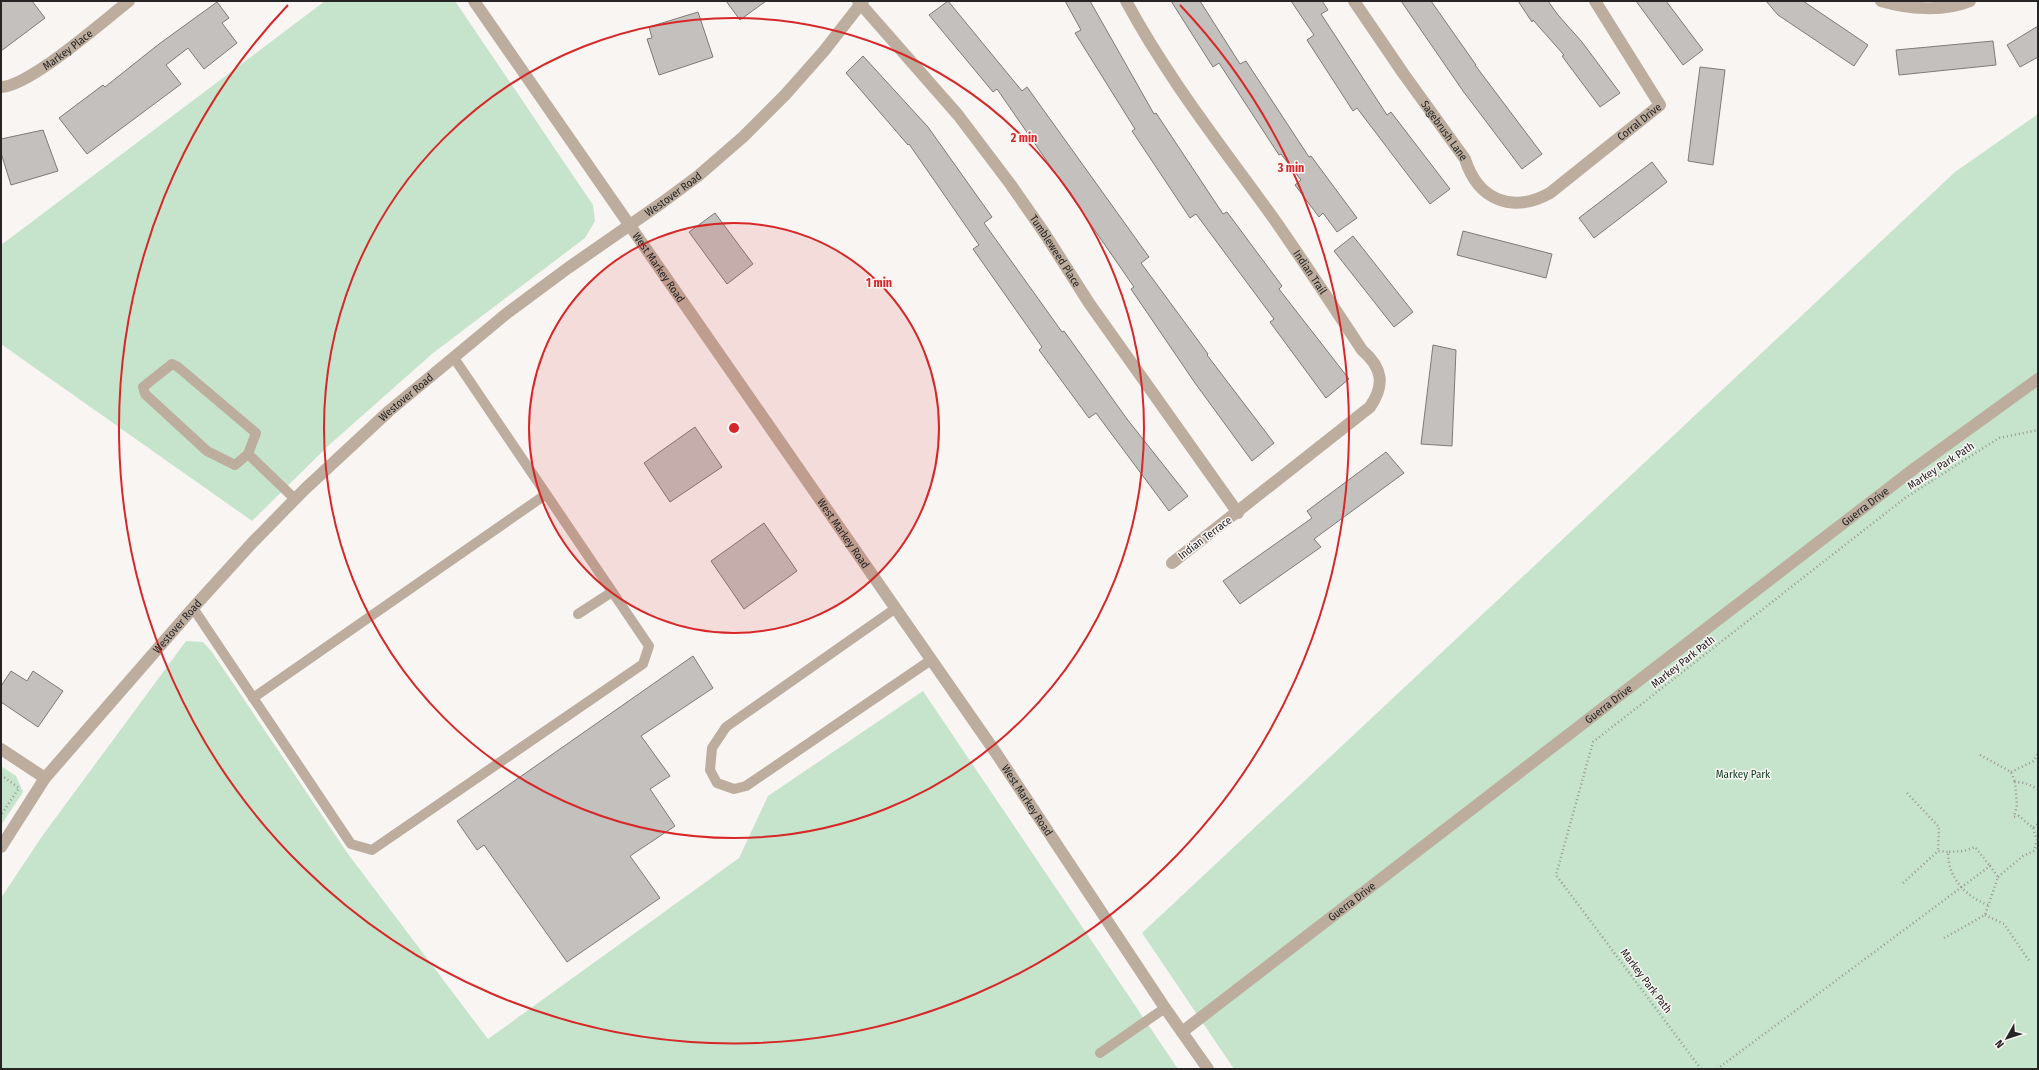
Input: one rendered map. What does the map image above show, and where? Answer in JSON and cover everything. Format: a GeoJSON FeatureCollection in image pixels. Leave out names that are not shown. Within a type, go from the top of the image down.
{"type":"FeatureCollection","features":[{"type":"Feature","properties":{"kind":"street","name":"Markey Place"},"geometry":{"type":"LineString","coordinates":[[1,87],[8,86],[35,74],[129,1]]}},
{"type":"Feature","properties":{"kind":"street","name":"West Markey Road"},"geometry":{"type":"LineString","coordinates":[[474,1],[932,660],[1165,1008],[1208,1069]]}},
{"type":"Feature","properties":{"kind":"street","name":"Indian Trail"},"geometry":{"type":"LineString","coordinates":[[1126,1],[1175,82],[1219,146],[1273,219],[1362,350],[1371,358],[1377,367],[1380,378],[1377,396],[1370,407],[1238,513]]}},
{"type":"Feature","properties":{"kind":"street","name":"Sagebrush Lane"},"geometry":{"type":"LineString","coordinates":[[1354,1],[1402,73],[1465,159],[1469,173],[1478,186],[1491,196],[1505,202],[1520,204],[1537,200],[1560,185]]}},
{"type":"Feature","properties":{"kind":"street","name":"Corral Drive"},"geometry":{"type":"LineString","coordinates":[[1560,185],[1660,105],[1595,1]]}},
{"type":"Feature","properties":{"kind":"street"},"geometry":{"type":"LineString","coordinates":[[1881,1],[1915,8],[1940,7],[1970,1]]}},
{"type":"Feature","properties":{"kind":"street","name":"Westover Road"},"geometry":{"type":"LineString","coordinates":[[1,847],[45,778],[193,608],[295,499],[389,411],[506,314],[698,176],[743,137],[795,84],[824,51],[860,2]]}},
{"type":"Feature","properties":{"kind":"street","name":"Tumbleweed Place"},"geometry":{"type":"LineString","coordinates":[[860,2],[953,109],[1011,185],[1045,234],[1089,303],[1238,513]]}},
{"type":"Feature","properties":{"kind":"street","name":"Guerra Drive"},"geometry":{"type":"LineString","coordinates":[[1182,1032],[1915,468],[2038,379]]}},
{"type":"Feature","properties":{"kind":"street","name":"Indian Terrace"},"geometry":{"type":"LineString","coordinates":[[1172,564],[1238,513]]}},
{"type":"Feature","properties":{"kind":"street"},"geometry":{"type":"LineString","coordinates":[[1,749],[45,778]]}},
{"type":"Feature","properties":{"kind":"lane"},"geometry":{"type":"LineString","coordinates":[[193,608],[351,844],[372,850],[643,664],[649,646],[545,495],[454,358]]}},
{"type":"Feature","properties":{"kind":"lane"},"geometry":{"type":"LineString","coordinates":[[172,364],[178,367],[256,433],[248,454],[234,465],[208,451],[145,394],[143,387],[172,364]]}},
{"type":"Feature","properties":{"kind":"lane"},"geometry":{"type":"LineString","coordinates":[[248,454],[295,499]]}},
{"type":"Feature","properties":{"kind":"lane"},"geometry":{"type":"LineString","coordinates":[[254,698],[545,495]]}},
{"type":"Feature","properties":{"kind":"lane"},"geometry":{"type":"LineString","coordinates":[[578,614],[612,592]]}},
{"type":"Feature","properties":{"kind":"lane"},"geometry":{"type":"LineString","coordinates":[[896,608],[726,727],[712,748],[710,770],[717,782],[734,789],[746,786],[932,660]]}},
{"type":"Feature","properties":{"kind":"lane"},"geometry":{"type":"LineString","coordinates":[[1100,1053],[1165,1008]]}},
{"type":"Feature","properties":{"kind":"path","name":"Markey Park Path"},"geometry":{"type":"LineString","coordinates":[[1701,1069],[1556,874],[1593,742],[1905,498],[2000,438],[2038,430]]}},
{"type":"Feature","properties":{"kind":"path"},"geometry":{"type":"LineString","coordinates":[[2011,772],[2034,761],[2038,753]]}},
{"type":"Feature","properties":{"kind":"path"},"geometry":{"type":"LineString","coordinates":[[1944,938],[1985,915],[1998,877],[2037,849],[2037,840],[2033,828],[2019,816],[2014,817],[2017,805],[2015,782],[2011,772],[1980,754]]}},
{"type":"Feature","properties":{"kind":"path"},"geometry":{"type":"LineString","coordinates":[[1,775],[19,788],[1,815]]}},
{"type":"Feature","properties":{"kind":"path"},"geometry":{"type":"LineString","coordinates":[[2015,782],[2025,782],[2038,789]]}},
{"type":"Feature","properties":{"kind":"path"},"geometry":{"type":"LineString","coordinates":[[1903,883],[1938,851],[1939,827],[1907,793]]}},
{"type":"Feature","properties":{"kind":"path"},"geometry":{"type":"LineString","coordinates":[[2033,828],[2038,824]]}},
{"type":"Feature","properties":{"kind":"path"},"geometry":{"type":"LineString","coordinates":[[1938,851],[1964,851],[1975,847],[1998,877]]}},
{"type":"Feature","properties":{"kind":"path"},"geometry":{"type":"LineString","coordinates":[[1948,852],[1948,862],[1952,874],[1960,888],[1976,900],[1988,905]]}},
{"type":"Feature","properties":{"kind":"path"},"geometry":{"type":"LineString","coordinates":[[1717,1069],[1990,866]]}},
{"type":"Feature","properties":{"kind":"path"},"geometry":{"type":"LineString","coordinates":[[1985,915],[2004,924],[2030,962]]}},
{"type":"Feature","properties":{"kind":"green space"},"geometry":{"type":"Polygon","coordinates":[[[325,1],[455,1],[593,205],[595,221],[585,238],[433,353],[328,446],[252,521],[1,344],[1,245],[325,1]]]}},
{"type":"Feature","properties":{"kind":"green space","name":"Markey Park"},"geometry":{"type":"Polygon","coordinates":[[[2038,114],[2038,1069],[1234,1069],[1142,933],[1955,172],[2038,114]]]}},
{"type":"Feature","properties":{"kind":"green space"},"geometry":{"type":"Polygon","coordinates":[[[186,641],[203,642],[212,652],[348,854],[488,1039],[739,858],[768,796],[923,691],[1178,1069],[1,1069],[1,898],[43,835],[186,641]]]}},
{"type":"Feature","properties":{"kind":"green space"},"geometry":{"type":"Polygon","coordinates":[[[1,766],[16,776],[23,792],[1,825],[1,766]]]}},
{"type":"Feature","properties":{"kind":"building"},"geometry":{"type":"Polygon","coordinates":[[[1,1],[32,1],[45,18],[1,51],[1,1]]]}},
{"type":"Feature","properties":{"kind":"building"},"geometry":{"type":"Polygon","coordinates":[[[726,1],[766,1],[740,20],[726,1]]]}},
{"type":"Feature","properties":{"kind":"building"},"geometry":{"type":"Polygon","coordinates":[[[948,1],[1022,91],[1027,87],[1149,257],[1141,263],[1208,354],[1207,355],[1274,443],[1252,461],[1195,383],[1131,289],[1134,287],[997,89],[993,92],[929,15],[948,1]]]}},
{"type":"Feature","properties":{"kind":"building"},"geometry":{"type":"Polygon","coordinates":[[[1065,1],[1090,1],[1154,114],[1156,113],[1223,214],[1227,212],[1282,286],[1279,289],[1349,379],[1326,398],[1270,322],[1274,319],[1196,214],[1190,218],[1132,131],[1135,129],[1075,33],[1081,30],[1065,1]]]}},
{"type":"Feature","properties":{"kind":"building"},"geometry":{"type":"Polygon","coordinates":[[[1171,1],[1200,1],[1240,64],[1246,61],[1309,157],[1311,156],[1357,218],[1337,232],[1323,213],[1319,217],[1295,185],[1301,180],[1281,154],[1279,155],[1219,63],[1213,67],[1171,1]]]}},
{"type":"Feature","properties":{"kind":"building"},"geometry":{"type":"Polygon","coordinates":[[[1291,1],[1322,1],[1328,10],[1321,14],[1387,115],[1391,112],[1450,189],[1430,204],[1357,108],[1353,111],[1307,40],[1314,35],[1291,1]]]}},
{"type":"Feature","properties":{"kind":"building"},"geometry":{"type":"Polygon","coordinates":[[[1401,1],[1431,1],[1475,65],[1542,154],[1522,169],[1463,91],[1401,1]]]}},
{"type":"Feature","properties":{"kind":"building"},"geometry":{"type":"Polygon","coordinates":[[[1518,1],[1548,1],[1558,15],[1582,42],[1620,93],[1600,107],[1562,56],[1564,55],[1533,20],[1532,22],[1518,1]]]}},
{"type":"Feature","properties":{"kind":"building"},"geometry":{"type":"Polygon","coordinates":[[[1636,1],[1666,1],[1703,50],[1683,65],[1636,1]]]}},
{"type":"Feature","properties":{"kind":"building"},"geometry":{"type":"Polygon","coordinates":[[[1766,1],[1803,1],[1868,45],[1854,66],[1778,15],[1766,1]]]}},
{"type":"Feature","properties":{"kind":"building"},"geometry":{"type":"Polygon","coordinates":[[[217,2],[229,18],[222,23],[237,43],[204,69],[188,48],[166,65],[181,84],[87,154],[59,118],[103,85],[105,87],[159,44],[217,2]]]}},
{"type":"Feature","properties":{"kind":"building"},"geometry":{"type":"Polygon","coordinates":[[[698,12],[713,57],[659,75],[647,39],[652,38],[649,27],[698,12]]]}},
{"type":"Feature","properties":{"kind":"building"},"geometry":{"type":"Polygon","coordinates":[[[2038,26],[2038,57],[2020,67],[2007,45],[2038,26]]]}},
{"type":"Feature","properties":{"kind":"building"},"geometry":{"type":"Polygon","coordinates":[[[1993,41],[1996,65],[1899,75],[1896,50],[1993,41]]]}},
{"type":"Feature","properties":{"kind":"building"},"geometry":{"type":"Polygon","coordinates":[[[863,56],[928,127],[992,217],[984,223],[1062,332],[1064,331],[1127,419],[1188,496],[1169,511],[1096,413],[1089,418],[1039,350],[1042,347],[973,249],[979,245],[909,144],[908,145],[846,73],[863,56]]]}},
{"type":"Feature","properties":{"kind":"building"},"geometry":{"type":"Polygon","coordinates":[[[1700,67],[1725,70],[1713,165],[1688,161],[1700,67]]]}},
{"type":"Feature","properties":{"kind":"building"},"geometry":{"type":"Polygon","coordinates":[[[43,130],[58,171],[11,185],[1,153],[1,139],[43,130]]]}},
{"type":"Feature","properties":{"kind":"building"},"geometry":{"type":"Polygon","coordinates":[[[1652,162],[1667,182],[1594,238],[1579,218],[1652,162]]]}},
{"type":"Feature","properties":{"kind":"building"},"geometry":{"type":"Polygon","coordinates":[[[715,213],[753,264],[727,284],[689,232],[715,213]]]}},
{"type":"Feature","properties":{"kind":"building"},"geometry":{"type":"Polygon","coordinates":[[[1463,231],[1552,254],[1546,278],[1457,255],[1463,231]]]}},
{"type":"Feature","properties":{"kind":"building"},"geometry":{"type":"Polygon","coordinates":[[[1353,236],[1413,312],[1394,327],[1334,251],[1353,236]]]}},
{"type":"Feature","properties":{"kind":"building"},"geometry":{"type":"Polygon","coordinates":[[[1433,345],[1456,350],[1452,446],[1421,444],[1433,345]]]}},
{"type":"Feature","properties":{"kind":"building"},"geometry":{"type":"Polygon","coordinates":[[[695,427],[722,467],[670,502],[644,463],[695,427]]]}},
{"type":"Feature","properties":{"kind":"building"},"geometry":{"type":"Polygon","coordinates":[[[1386,452],[1404,473],[1314,539],[1321,547],[1240,604],[1223,581],[1312,518],[1307,511],[1386,452]]]}},
{"type":"Feature","properties":{"kind":"building"},"geometry":{"type":"Polygon","coordinates":[[[764,523],[797,571],[744,609],[711,561],[764,523]]]}},
{"type":"Feature","properties":{"kind":"building"},"geometry":{"type":"Polygon","coordinates":[[[693,656],[713,688],[641,736],[670,776],[650,789],[675,826],[630,856],[660,898],[567,962],[484,845],[477,850],[457,821],[693,656]]]}},
{"type":"Feature","properties":{"kind":"building"},"geometry":{"type":"Polygon","coordinates":[[[11,671],[27,681],[33,671],[63,691],[38,727],[1,702],[1,686],[11,671]]]}}]}
